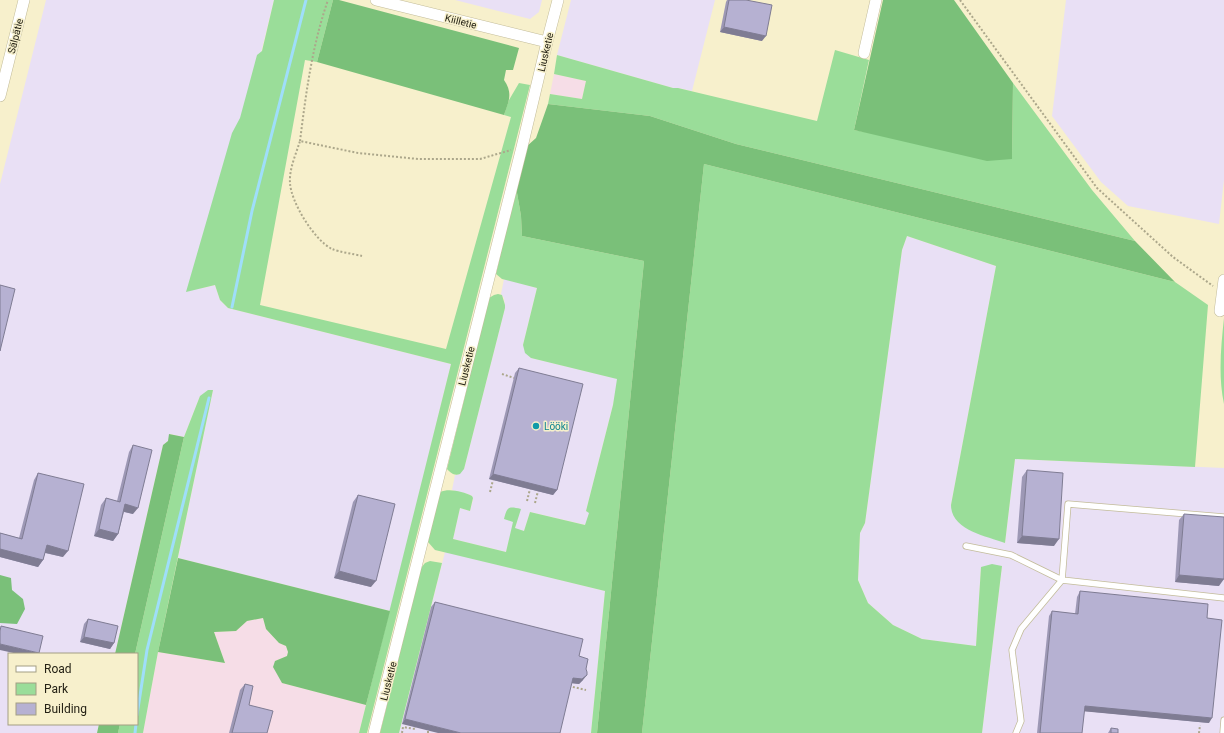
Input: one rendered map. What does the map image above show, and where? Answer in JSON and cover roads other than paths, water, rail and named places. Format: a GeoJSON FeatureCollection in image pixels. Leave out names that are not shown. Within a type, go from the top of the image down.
{"type":"FeatureCollection","features":[{"type":"Feature","properties":{"kind":"street","name":"Sälpätie"},"geometry":{"type":"LineString","coordinates":[[0,96],[24,0]]}},
{"type":"Feature","properties":{"kind":"street","name":"Kiilletie"},"geometry":{"type":"LineString","coordinates":[[376,0],[547,42]]}},
{"type":"Feature","properties":{"kind":"street","name":"Liusketie"},"geometry":{"type":"LineString","coordinates":[[374,733],[558,0]]}},
{"type":"Feature","properties":{"kind":"street"},"geometry":{"type":"LineString","coordinates":[[864,53],[876,0]]}},
{"type":"Feature","properties":{"kind":"street"},"geometry":{"type":"LineString","coordinates":[[1220,311],[1224,280]]}},
{"type":"Feature","properties":{"kind":"lane"},"geometry":{"type":"LineString","coordinates":[[1016,733],[1021,721],[1012,650],[1021,629],[1062,580],[1068,504],[1224,517]]}},
{"type":"Feature","properties":{"kind":"lane"},"geometry":{"type":"LineString","coordinates":[[966,546],[1011,555],[1062,580],[1224,598]]}},
{"type":"Feature","properties":{"kind":"lane"},"geometry":{"type":"LineString","coordinates":[[1223,733],[1224,720]]}},
{"type":"Feature","properties":{"kind":"waterway"},"geometry":{"type":"LineString","coordinates":[[232,307],[252,211],[306,0]]}},
{"type":"Feature","properties":{"kind":"waterway"},"geometry":{"type":"LineString","coordinates":[[138,708],[147,650],[209,398]]}},
{"type":"Feature","properties":{"kind":"waterway"},"geometry":{"type":"LineString","coordinates":[[135,733],[136,725]]}},
{"type":"Feature","properties":{"kind":"place","name":"Lööki"},"geometry":{"type":"Point","coordinates":[536,426]}}]}
